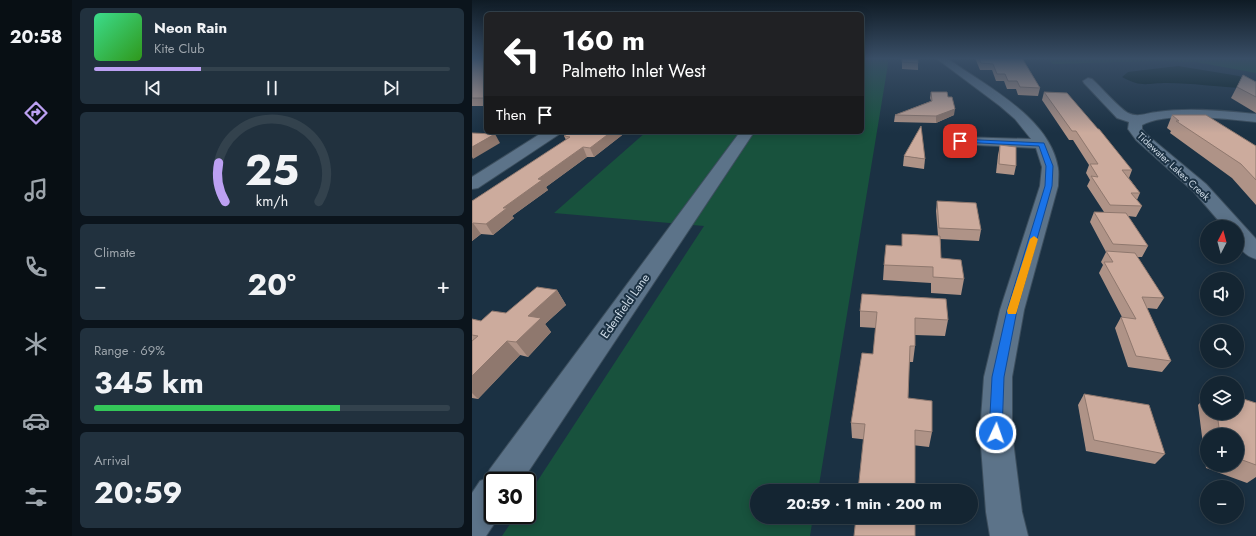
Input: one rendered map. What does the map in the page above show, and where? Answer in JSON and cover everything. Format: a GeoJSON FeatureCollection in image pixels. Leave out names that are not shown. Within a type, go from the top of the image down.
{"type":"FeatureCollection","features":[{"type":"Feature","properties":{"kind":"street"},"geometry":{"type":"LineString","coordinates":[[975,83],[1019,115],[1031,127],[1042,144],[1050,166],[1049,186],[1012,310],[998,377],[996,433],[1004,512],[1009,536]]}},
{"type":"Feature","properties":{"kind":"street"},"geometry":{"type":"LineString","coordinates":[[1087,83],[1122,115],[1138,121]]}},
{"type":"Feature","properties":{"kind":"street","name":"Tidewater Lakes Creek"},"geometry":{"type":"LineString","coordinates":[[1228,220],[1200,188],[1141,137],[1135,129],[1135,123],[1163,115],[1189,114],[1256,118]]}},
{"type":"Feature","properties":{"kind":"street"},"geometry":{"type":"LineString","coordinates":[[475,180],[550,134]]}},
{"type":"Feature","properties":{"kind":"street","name":"Edenfield Lane"},"geometry":{"type":"LineString","coordinates":[[508,472],[746,134]]}},
{"type":"Feature","properties":{"kind":"street"},"geometry":{"type":"LineString","coordinates":[[960,141],[1042,144]]}},
{"type":"Feature","properties":{"kind":"street"},"geometry":{"type":"LineString","coordinates":[[1244,238],[1256,252]]}},
{"type":"Feature","properties":{"kind":"street"},"geometry":{"type":"LineString","coordinates":[[472,524],[484,507]]}},
{"type":"Feature","properties":{"kind":"green space"},"geometry":{"type":"Polygon","coordinates":[[[864,83],[885,83],[819,484],[750,484],[750,524],[812,524],[810,536],[502,536],[510,524],[536,524],[536,483],[704,226],[554,213],[644,134],[864,134],[864,83]]]}},
{"type":"Feature","properties":{"kind":"shaded area"},"geometry":{"type":"Polygon","coordinates":[[[1135,83],[1160,83],[1144,84],[1135,83]]]}},
{"type":"Feature","properties":{"kind":"shaded area"},"geometry":{"type":"Polygon","coordinates":[[[1176,83],[1247,83],[1242,88],[1176,83]]]}},
{"type":"Feature","properties":{"kind":"building"},"geometry":{"type":"Polygon","coordinates":[[[472,83],[484,83],[484,98],[472,98],[472,83]]]}},
{"type":"Feature","properties":{"kind":"building"},"geometry":{"type":"Polygon","coordinates":[[[1018,83],[1037,83],[1040,88],[1020,87],[1018,83]]]}},
{"type":"Feature","properties":{"kind":"building"},"geometry":{"type":"Polygon","coordinates":[[[1239,83],[1256,83],[1256,97],[1237,87],[1239,83]]]}},
{"type":"Feature","properties":{"kind":"building"},"geometry":{"type":"Polygon","coordinates":[[[931,92],[947,92],[948,97],[952,97],[955,109],[936,116],[895,115],[932,101],[931,92]]]}},
{"type":"Feature","properties":{"kind":"building"},"geometry":{"type":"Polygon","coordinates":[[[1044,92],[1067,93],[1099,129],[1132,170],[1122,170],[1140,193],[1131,193],[1142,206],[1110,205],[1091,176],[1098,177],[1090,164],[1098,164],[1076,131],[1072,131],[1044,92]]]}},
{"type":"Feature","properties":{"kind":"building"},"geometry":{"type":"Polygon","coordinates":[[[1172,115],[1206,115],[1256,146],[1256,180],[1241,164],[1176,121],[1179,121],[1172,115]]]}},
{"type":"Feature","properties":{"kind":"building"},"geometry":{"type":"Polygon","coordinates":[[[921,126],[925,159],[904,156],[921,126]]]}},
{"type":"Feature","properties":{"kind":"building"},"geometry":{"type":"Polygon","coordinates":[[[472,133],[495,134],[472,147],[472,133]]]}},
{"type":"Feature","properties":{"kind":"building"},"geometry":{"type":"Polygon","coordinates":[[[567,134],[608,134],[590,148],[583,147],[538,179],[542,180],[503,208],[507,208],[486,224],[472,224],[472,201],[570,137],[564,136],[567,134]]]}},
{"type":"Feature","properties":{"kind":"building"},"geometry":{"type":"Polygon","coordinates":[[[1000,145],[1016,147],[1016,166],[999,164],[1000,145]]]}},
{"type":"Feature","properties":{"kind":"building"},"geometry":{"type":"Polygon","coordinates":[[[937,201],[976,203],[981,230],[939,228],[937,201]]]}},
{"type":"Feature","properties":{"kind":"building"},"geometry":{"type":"Polygon","coordinates":[[[1094,212],[1126,213],[1148,246],[1113,244],[1094,212]]]}},
{"type":"Feature","properties":{"kind":"building"},"geometry":{"type":"Polygon","coordinates":[[[902,234],[940,236],[941,258],[961,260],[964,279],[933,277],[933,267],[884,265],[886,245],[902,246],[902,234]]]}},
{"type":"Feature","properties":{"kind":"building"},"geometry":{"type":"Polygon","coordinates":[[[1106,251],[1135,253],[1164,298],[1142,297],[1171,361],[1136,356],[1121,317],[1136,319],[1104,262],[1113,262],[1106,251]]]}},
{"type":"Feature","properties":{"kind":"building"},"geometry":{"type":"Polygon","coordinates":[[[537,287],[557,290],[528,316],[541,318],[516,342],[507,341],[472,376],[472,341],[478,336],[472,335],[472,319],[481,321],[492,311],[506,313],[537,287]]]}},
{"type":"Feature","properties":{"kind":"building"},"geometry":{"type":"Polygon","coordinates":[[[862,294],[946,299],[948,320],[915,318],[915,346],[910,346],[908,398],[932,401],[932,432],[915,430],[915,484],[859,484],[865,424],[851,423],[862,353],[873,354],[877,312],[860,311],[862,294]]]}},
{"type":"Feature","properties":{"kind":"building"},"geometry":{"type":"Polygon","coordinates":[[[1084,394],[1149,405],[1165,454],[1094,440],[1084,394]]]}},
{"type":"Feature","properties":{"kind":"building"},"geometry":{"type":"Polygon","coordinates":[[[1244,399],[1256,403],[1256,465],[1244,461],[1244,428],[1219,428],[1218,420],[1244,420],[1244,399]]]}},
{"type":"Feature","properties":{"kind":"building"},"geometry":{"type":"Polygon","coordinates":[[[855,524],[915,524],[915,536],[854,536],[855,524]]]}},
{"type":"Feature","properties":{"kind":"slow traffic"},"geometry":{"type":"LineString","coordinates":[[1012,311],[1034,239]]}},
{"type":"Feature","properties":{"kind":"route"},"geometry":{"type":"LineString","coordinates":[[960,141],[1042,144],[1050,166],[1049,186],[1012,310],[998,377],[996,433]]}}]}
